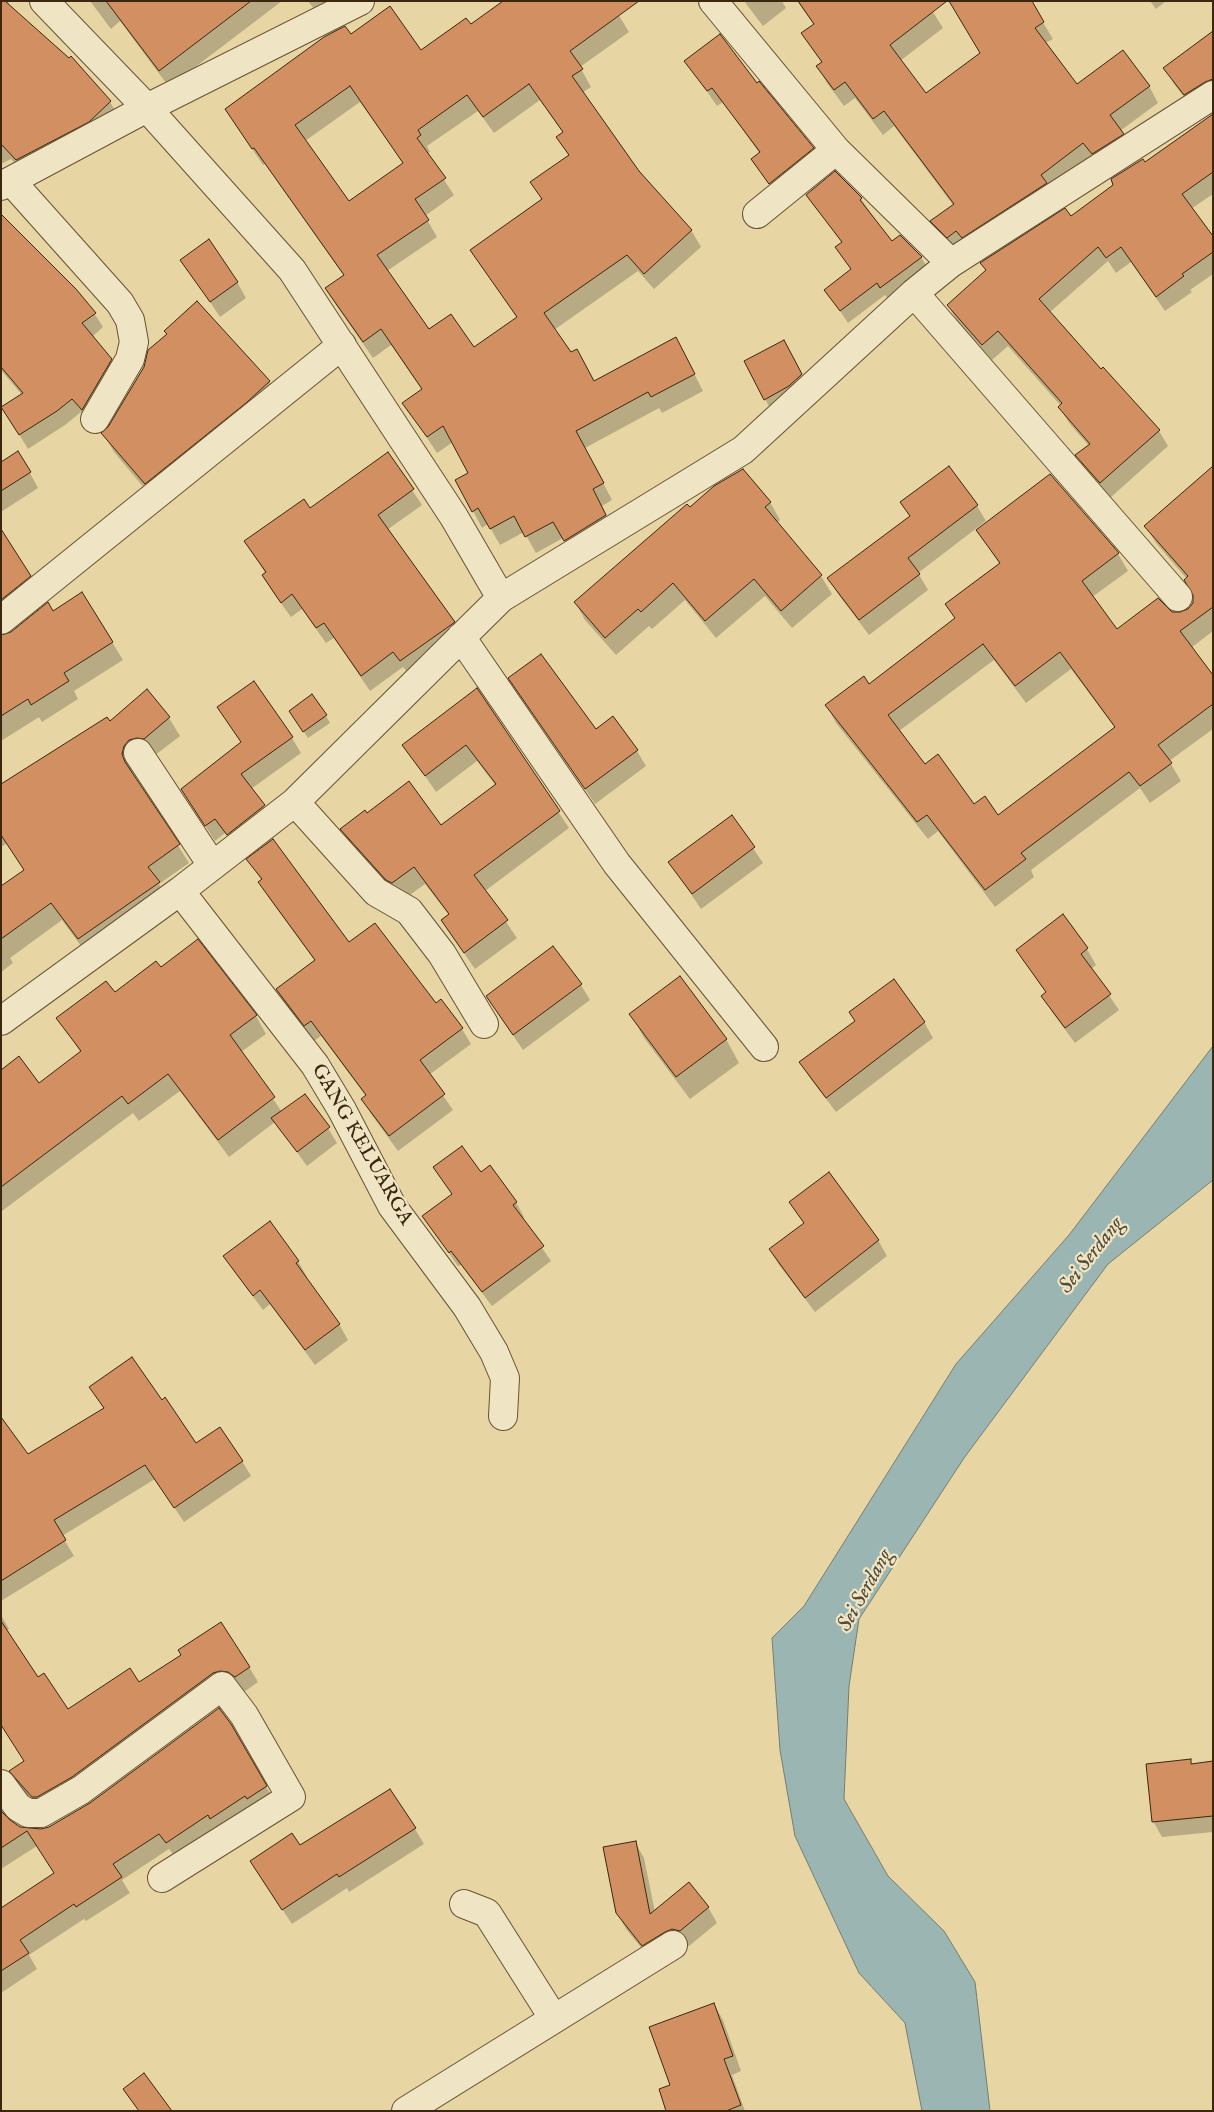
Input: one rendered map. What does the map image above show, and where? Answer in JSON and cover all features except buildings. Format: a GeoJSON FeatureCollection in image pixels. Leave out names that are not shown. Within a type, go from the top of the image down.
{"type":"FeatureCollection","features":[{"type":"Feature","properties":{"kind":"street"},"geometry":{"type":"LineString","coordinates":[[44,1],[147,108],[292,270],[454,517],[501,598]]}},
{"type":"Feature","properties":{"kind":"street"},"geometry":{"type":"LineString","coordinates":[[95,419],[130,359],[134,342],[130,320],[120,303],[6,184],[147,108],[360,1]]}},
{"type":"Feature","properties":{"kind":"street"},"geometry":{"type":"LineString","coordinates":[[713,1],[836,150],[952,263]]}},
{"type":"Feature","properties":{"kind":"street"},"geometry":{"type":"LineString","coordinates":[[1,1021],[180,891],[295,802],[501,598],[743,450],[914,293],[952,263],[1213,95]]}},
{"type":"Feature","properties":{"kind":"street"},"geometry":{"type":"LineString","coordinates":[[758,214],[836,150]]}},
{"type":"Feature","properties":{"kind":"street"},"geometry":{"type":"LineString","coordinates":[[914,293],[1178,597]]}},
{"type":"Feature","properties":{"kind":"street"},"geometry":{"type":"LineString","coordinates":[[1,620],[342,345]]}},
{"type":"Feature","properties":{"kind":"street"},"geometry":{"type":"LineString","coordinates":[[461,637],[617,864],[764,1047]]}},
{"type":"Feature","properties":{"kind":"street"},"geometry":{"type":"LineString","coordinates":[[138,753],[212,865]]}},
{"type":"Feature","properties":{"kind":"street"},"geometry":{"type":"LineString","coordinates":[[295,802],[376,892],[409,911],[442,954],[484,1024]]}},
{"type":"Feature","properties":{"kind":"street","name":"GANG KELUARGA"},"geometry":{"type":"LineString","coordinates":[[180,891],[315,1065],[342,1110],[392,1206],[467,1307],[494,1352],[505,1378],[503,1416]]}},
{"type":"Feature","properties":{"kind":"street"},"geometry":{"type":"LineString","coordinates":[[1,1784],[18,1807],[28,1813],[41,1813],[81,1790],[222,1686],[244,1715],[291,1797],[162,1878]]}},
{"type":"Feature","properties":{"kind":"street"},"geometry":{"type":"LineString","coordinates":[[464,1904],[487,1913],[554,2019]]}},
{"type":"Feature","properties":{"kind":"street"},"geometry":{"type":"LineString","coordinates":[[406,2111],[673,1944]]}},
{"type":"Feature","properties":{"kind":"water","name":"Sei Serdang"},"geometry":{"type":"Polygon","coordinates":[[[1213,1046],[1213,1180],[1108,1264],[964,1458],[859,1619],[849,1686],[844,1799],[888,1876],[944,1931],[975,1982],[990,2111],[922,2111],[905,2023],[859,1973],[795,1836],[780,1750],[772,1638],[804,1606],[956,1364],[1069,1235],[1213,1046]]]}}]}
